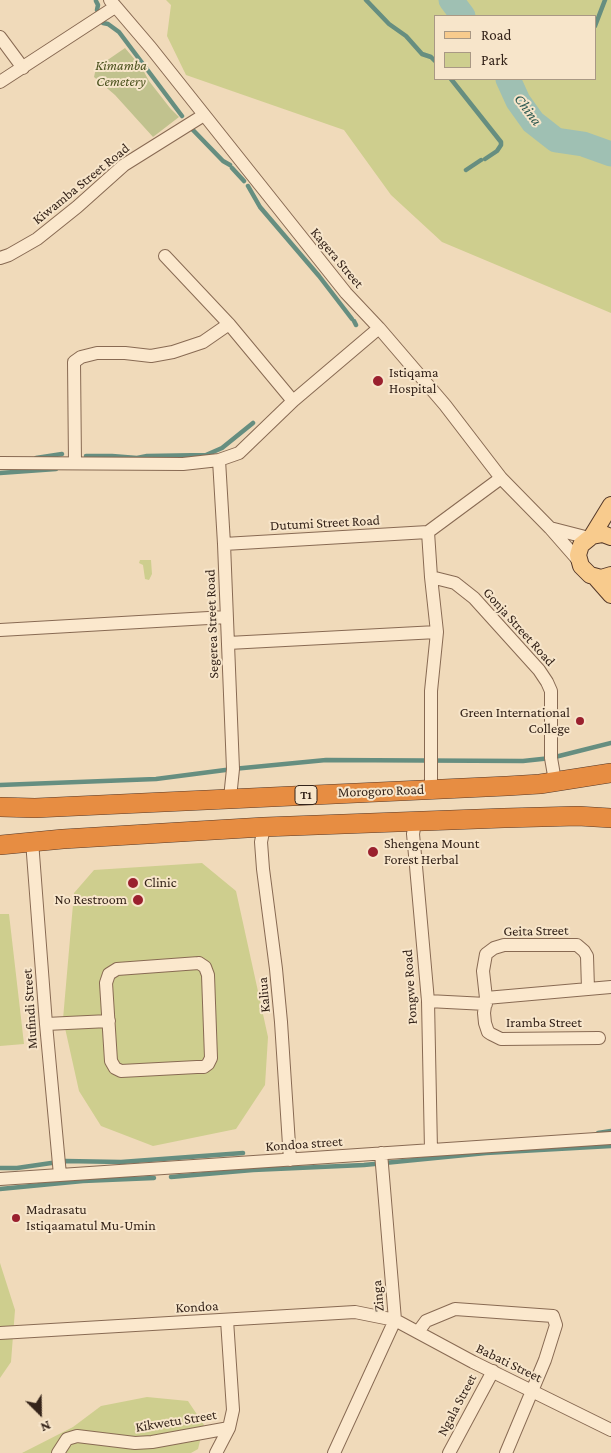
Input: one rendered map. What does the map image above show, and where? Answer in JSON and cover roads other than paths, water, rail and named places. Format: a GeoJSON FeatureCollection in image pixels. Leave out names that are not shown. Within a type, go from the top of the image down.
{"type":"FeatureCollection","features":[{"type":"Feature","properties":{"kind":"highway","name":"Morogoro Road"},"geometry":{"type":"LineString","coordinates":[[0,807],[35,808],[230,792],[431,789],[540,784],[611,773]]}},
{"type":"Feature","properties":{"kind":"highway"},"geometry":{"type":"LineString","coordinates":[[0,846],[32,841],[264,827],[578,816],[611,818]]}},
{"type":"Feature","properties":{"kind":"main road"},"geometry":{"type":"LineString","coordinates":[[611,505],[590,537],[581,545],[578,560],[584,572],[603,576],[611,595]]}},
{"type":"Feature","properties":{"kind":"main road"},"geometry":{"type":"LineString","coordinates":[[590,537],[603,534],[611,537]]}},
{"type":"Feature","properties":{"kind":"street"},"geometry":{"type":"LineString","coordinates":[[0,82],[23,68],[112,4]]}},
{"type":"Feature","properties":{"kind":"street","name":"Kagera Street"},"geometry":{"type":"LineString","coordinates":[[112,4],[151,48],[346,293],[379,328],[445,406],[502,478],[578,560]]}},
{"type":"Feature","properties":{"kind":"street"},"geometry":{"type":"LineString","coordinates":[[0,38],[23,68]]}},
{"type":"Feature","properties":{"kind":"street","name":"Kiwamba Street Road"},"geometry":{"type":"LineString","coordinates":[[0,258],[37,239],[77,207],[124,165],[204,115]]}},
{"type":"Feature","properties":{"kind":"street"},"geometry":{"type":"LineString","coordinates":[[165,256],[229,324],[294,401]]}},
{"type":"Feature","properties":{"kind":"street"},"geometry":{"type":"LineString","coordinates":[[75,463],[74,362],[80,357],[97,353],[125,352],[151,356],[173,352],[203,342],[229,324]]}},
{"type":"Feature","properties":{"kind":"street"},"geometry":{"type":"LineString","coordinates":[[0,463],[183,464],[219,460],[239,453],[294,401],[379,328]]}},
{"type":"Feature","properties":{"kind":"street","name":"Segerea Street Road"},"geometry":{"type":"LineString","coordinates":[[219,460],[233,769],[230,792]]}},
{"type":"Feature","properties":{"kind":"street"},"geometry":{"type":"LineString","coordinates":[[431,789],[431,691],[437,632],[428,532],[502,478]]}},
{"type":"Feature","properties":{"kind":"street"},"geometry":{"type":"LineString","coordinates":[[550,528],[590,537]]}},
{"type":"Feature","properties":{"kind":"street","name":"Dutumi Street Road"},"geometry":{"type":"LineString","coordinates":[[224,544],[428,532]]}},
{"type":"Feature","properties":{"kind":"street","name":"Gonja Street Road"},"geometry":{"type":"LineString","coordinates":[[431,577],[455,583],[474,598],[539,670],[547,682],[551,691],[551,758],[555,781]]}},
{"type":"Feature","properties":{"kind":"street"},"geometry":{"type":"LineString","coordinates":[[0,630],[226,617]]}},
{"type":"Feature","properties":{"kind":"street"},"geometry":{"type":"LineString","coordinates":[[228,643],[437,632]]}},
{"type":"Feature","properties":{"kind":"street","name":"Pongwe Road"},"geometry":{"type":"LineString","coordinates":[[415,822],[413,834],[428,1001],[431,1150]]}},
{"type":"Feature","properties":{"kind":"street","name":"Kaliua"},"geometry":{"type":"LineString","coordinates":[[264,827],[261,842],[263,870],[280,1004],[290,1160]]}},
{"type":"Feature","properties":{"kind":"street","name":"Mufindi Street"},"geometry":{"type":"LineString","coordinates":[[32,841],[60,1175]]}},
{"type":"Feature","properties":{"kind":"street","name":"Geita Street"},"geometry":{"type":"LineString","coordinates":[[486,997],[483,971],[486,954],[494,948],[504,945],[572,945],[581,948],[587,956],[588,989]]}},
{"type":"Feature","properties":{"kind":"street"},"geometry":{"type":"LineString","coordinates":[[200,963],[205,967],[208,975],[211,1058],[204,1067],[122,1071],[115,1068],[111,1061],[108,1021],[106,983],[109,974],[117,969],[200,963]]}},
{"type":"Feature","properties":{"kind":"street"},"geometry":{"type":"LineString","coordinates":[[428,1001],[611,987]]}},
{"type":"Feature","properties":{"kind":"street","name":"Iramba Street"},"geometry":{"type":"LineString","coordinates":[[486,997],[485,1023],[488,1032],[496,1038],[599,1038]]}},
{"type":"Feature","properties":{"kind":"street"},"geometry":{"type":"LineString","coordinates":[[46,1024],[108,1021]]}},
{"type":"Feature","properties":{"kind":"street","name":"Kondoa street"},"geometry":{"type":"LineString","coordinates":[[0,1179],[611,1138]]}},
{"type":"Feature","properties":{"kind":"street","name":"Zinga"},"geometry":{"type":"LineString","coordinates":[[334,1453],[395,1320],[380,1153]]}},
{"type":"Feature","properties":{"kind":"street"},"geometry":{"type":"LineString","coordinates":[[418,1332],[426,1321],[454,1309],[553,1316],[556,1325],[545,1360],[506,1453]]}},
{"type":"Feature","properties":{"kind":"street","name":"Kondoa"},"geometry":{"type":"LineString","coordinates":[[0,1333],[355,1312],[395,1320]]}},
{"type":"Feature","properties":{"kind":"street","name":"Kikwetu Street"},"geometry":{"type":"LineString","coordinates":[[58,1453],[67,1439],[77,1436],[135,1443],[152,1442],[229,1428],[233,1410],[233,1394],[227,1320]]}},
{"type":"Feature","properties":{"kind":"street","name":"Babati Street"},"geometry":{"type":"LineString","coordinates":[[395,1320],[533,1392],[611,1430]]}},
{"type":"Feature","properties":{"kind":"street","name":"Ngala Street"},"geometry":{"type":"LineString","coordinates":[[448,1453],[493,1371]]}},
{"type":"Feature","properties":{"kind":"street"},"geometry":{"type":"LineString","coordinates":[[216,1453],[229,1428]]}},
{"type":"Feature","properties":{"kind":"waterway"},"geometry":{"type":"LineString","coordinates":[[366,0],[389,24],[406,36],[422,54],[434,60]]}},
{"type":"Feature","properties":{"kind":"waterway","name":"China"},"geometry":{"type":"LineString","coordinates":[[451,0],[462,15]]}},
{"type":"Feature","properties":{"kind":"waterway"},"geometry":{"type":"LineString","coordinates":[[596,23],[605,0]]}},
{"type":"Feature","properties":{"kind":"waterway"},"geometry":{"type":"LineString","coordinates":[[96,1],[98,5],[97,10]]}},
{"type":"Feature","properties":{"kind":"waterway"},"geometry":{"type":"LineString","coordinates":[[103,23],[108,24],[119,32],[182,116]]}},
{"type":"Feature","properties":{"kind":"waterway"},"geometry":{"type":"LineString","coordinates":[[452,80],[501,142],[497,151],[485,159]]}},
{"type":"Feature","properties":{"kind":"waterway","name":"China"},"geometry":{"type":"LineString","coordinates":[[508,80],[518,101],[533,122],[556,140],[583,144],[611,154]]}},
{"type":"Feature","properties":{"kind":"waterway"},"geometry":{"type":"LineString","coordinates":[[192,129],[223,161],[230,165]]}},
{"type":"Feature","properties":{"kind":"waterway"},"geometry":{"type":"LineString","coordinates":[[466,170],[481,160]]}},
{"type":"Feature","properties":{"kind":"waterway"},"geometry":{"type":"LineString","coordinates":[[232,168],[244,181]]}},
{"type":"Feature","properties":{"kind":"waterway"},"geometry":{"type":"LineString","coordinates":[[248,186],[260,207],[319,276],[352,319]]}},
{"type":"Feature","properties":{"kind":"waterway"},"geometry":{"type":"LineString","coordinates":[[354,321],[356,325]]}},
{"type":"Feature","properties":{"kind":"waterway"},"geometry":{"type":"LineString","coordinates":[[86,456],[137,458],[147,456],[206,455],[222,448],[253,423]]}},
{"type":"Feature","properties":{"kind":"waterway"},"geometry":{"type":"LineString","coordinates":[[36,458],[62,454]]}},
{"type":"Feature","properties":{"kind":"waterway"},"geometry":{"type":"LineString","coordinates":[[0,473],[56,469]]}},
{"type":"Feature","properties":{"kind":"waterway"},"geometry":{"type":"LineString","coordinates":[[0,785],[156,779],[326,760],[523,761],[551,758],[611,743]]}},
{"type":"Feature","properties":{"kind":"waterway"},"geometry":{"type":"LineString","coordinates":[[598,1133],[611,1131]]}},
{"type":"Feature","properties":{"kind":"waterway"},"geometry":{"type":"LineString","coordinates":[[171,1177],[253,1170],[364,1165],[486,1153],[611,1146]]}},
{"type":"Feature","properties":{"kind":"waterway"},"geometry":{"type":"LineString","coordinates":[[0,1168],[17,1168],[65,1161],[121,1162],[243,1153]]}},
{"type":"Feature","properties":{"kind":"waterway"},"geometry":{"type":"LineString","coordinates":[[0,1189],[83,1181],[154,1178]]}},
{"type":"Feature","properties":{"kind":"place","name":"Istiqama Hospital"},"geometry":{"type":"Point","coordinates":[378,381]}},
{"type":"Feature","properties":{"kind":"place","name":"Green International College"},"geometry":{"type":"Point","coordinates":[580,721]}},
{"type":"Feature","properties":{"kind":"place","name":"Shengena Mount Forest Herbal"},"geometry":{"type":"Point","coordinates":[373,852]}},
{"type":"Feature","properties":{"kind":"place","name":"Clinic"},"geometry":{"type":"Point","coordinates":[133,883]}},
{"type":"Feature","properties":{"kind":"place","name":"No Restroom"},"geometry":{"type":"Point","coordinates":[138,900]}},
{"type":"Feature","properties":{"kind":"place","name":"Madrasatu Istiqaamatul Mu-Umin"},"geometry":{"type":"Point","coordinates":[16,1218]}},
{"type":"Feature","properties":{"kind":"park label","name":"Kimamba Cemetery"},"geometry":{"type":"Point","coordinates":[121,74]}}]}
